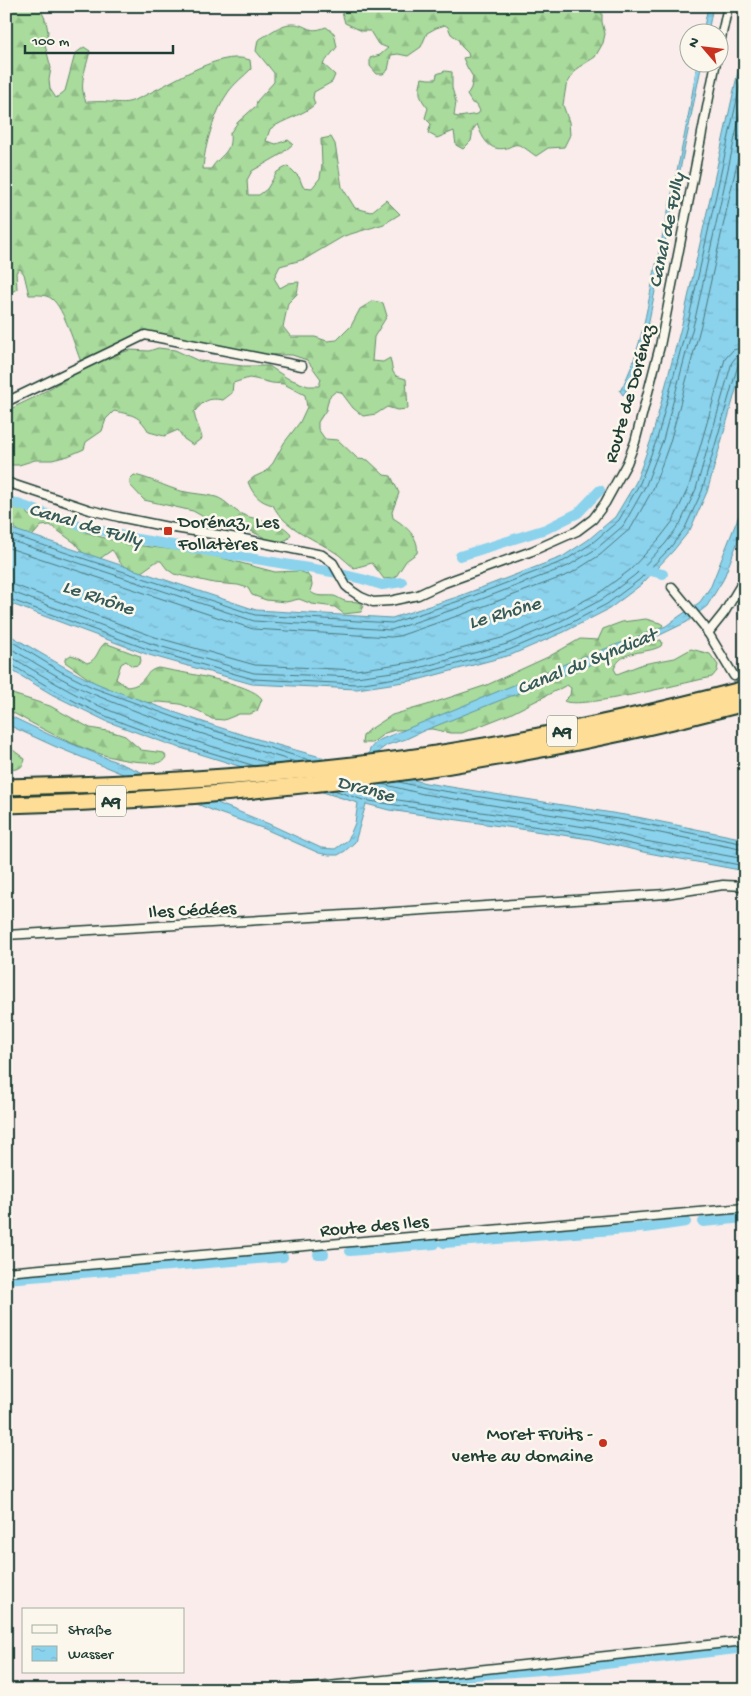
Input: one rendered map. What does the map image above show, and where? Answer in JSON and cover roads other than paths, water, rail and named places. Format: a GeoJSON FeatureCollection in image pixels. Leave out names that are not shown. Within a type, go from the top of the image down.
{"type":"FeatureCollection","features":[{"type":"Feature","properties":{"kind":"highway","name":"A9"},"geometry":{"type":"LineString","coordinates":[[6,787],[98,785],[215,778],[394,760],[562,731],[745,689]]}},
{"type":"Feature","properties":{"kind":"highway","name":"A9"},"geometry":{"type":"LineString","coordinates":[[6,805],[89,803],[216,794],[325,783],[440,768],[610,736],[745,703]]}},
{"type":"Feature","properties":{"kind":"street"},"geometry":{"type":"LineString","coordinates":[[725,22],[728,6]]}},
{"type":"Feature","properties":{"kind":"street","name":"Route de Dorénaz"},"geometry":{"type":"LineString","coordinates":[[6,482],[90,510],[118,517],[315,553],[326,557],[333,563],[346,586],[361,597],[373,602],[408,598],[532,551],[577,531],[598,514],[618,480],[635,442],[662,337],[714,72]]}},
{"type":"Feature","properties":{"kind":"street"},"geometry":{"type":"LineString","coordinates":[[6,402],[145,335],[302,366]]}},
{"type":"Feature","properties":{"kind":"street"},"geometry":{"type":"LineString","coordinates":[[708,633],[724,613],[745,578]]}},
{"type":"Feature","properties":{"kind":"street"},"geometry":{"type":"LineString","coordinates":[[672,587],[702,623],[734,676]]}},
{"type":"Feature","properties":{"kind":"street","name":"Iles Cédées"},"geometry":{"type":"LineString","coordinates":[[6,935],[666,894],[723,885],[745,886]]}},
{"type":"Feature","properties":{"kind":"street","name":"Route des Iles"},"geometry":{"type":"LineString","coordinates":[[6,1272],[745,1208]]}},
{"type":"Feature","properties":{"kind":"street"},"geometry":{"type":"LineString","coordinates":[[291,1690],[745,1641]]}},
{"type":"Feature","properties":{"kind":"water"},"geometry":{"type":"Polygon","coordinates":[[[708,6],[713,6],[710,22],[705,22],[708,6]]]}},
{"type":"Feature","properties":{"kind":"water","name":"Le Rhône"},"geometry":{"type":"Polygon","coordinates":[[[745,40],[745,358],[707,492],[690,530],[642,584],[609,609],[564,632],[511,655],[417,680],[357,689],[252,684],[149,655],[6,602],[6,527],[256,610],[392,618],[457,597],[562,557],[588,540],[615,517],[636,482],[652,437],[684,316],[745,40]]]}},
{"type":"Feature","properties":{"kind":"water","name":"Canal de Fully"},"geometry":{"type":"Polygon","coordinates":[[[696,72],[700,72],[646,335],[633,381],[623,395],[620,391],[634,360],[644,325],[696,72]]]}},
{"type":"Feature","properties":{"kind":"water","name":"Dranse"},"geometry":{"type":"Polygon","coordinates":[[[745,500],[745,523],[723,580],[707,606],[687,622],[637,646],[387,745],[379,751],[373,770],[426,783],[637,817],[745,839],[745,871],[643,852],[590,839],[389,810],[366,804],[355,842],[338,855],[329,855],[319,853],[265,829],[219,813],[54,746],[6,724],[6,714],[50,735],[269,824],[321,848],[335,849],[348,840],[355,823],[358,803],[168,744],[106,721],[53,695],[6,667],[6,633],[73,672],[123,694],[290,749],[365,768],[370,749],[377,741],[565,664],[666,626],[700,602],[711,586],[745,500]]]}},
{"type":"Feature","properties":{"kind":"waterway","name":"Canal de Fully"},"geometry":{"type":"LineString","coordinates":[[460,556],[546,529],[578,513],[600,490]]}},
{"type":"Feature","properties":{"kind":"waterway","name":"Canal de Fully"},"geometry":{"type":"LineString","coordinates":[[6,500],[82,526],[137,539],[332,572],[382,585],[402,582]]}},
{"type":"Feature","properties":{"kind":"waterway"},"geometry":{"type":"LineString","coordinates":[[642,569],[663,574]]}},
{"type":"Feature","properties":{"kind":"waterway"},"geometry":{"type":"LineString","coordinates":[[703,1222],[745,1218]]}},
{"type":"Feature","properties":{"kind":"waterway"},"geometry":{"type":"LineString","coordinates":[[645,1228],[686,1222]]}},
{"type":"Feature","properties":{"kind":"waterway"},"geometry":{"type":"LineString","coordinates":[[444,1243],[640,1228]]}},
{"type":"Feature","properties":{"kind":"waterway"},"geometry":{"type":"LineString","coordinates":[[350,1251],[435,1244]]}},
{"type":"Feature","properties":{"kind":"waterway"},"geometry":{"type":"LineString","coordinates":[[318,1254],[324,1254]]}},
{"type":"Feature","properties":{"kind":"waterway"},"geometry":{"type":"LineString","coordinates":[[6,1279],[283,1257]]}},
{"type":"Feature","properties":{"kind":"waterway"},"geometry":{"type":"LineString","coordinates":[[332,1690],[475,1675],[579,1667],[745,1648]]}},
{"type":"Feature","properties":{"kind":"place","name":"Dorénaz, Les Follatères"},"geometry":{"type":"Point","coordinates":[168,531]}},
{"type":"Feature","properties":{"kind":"place","name":"Moret Fruits - vente au domaine"},"geometry":{"type":"Point","coordinates":[603,1443]}},
{"type":"Feature","properties":{"kind":"water label","name":"Canal du Syndicat"},"geometry":{"type":"Point","coordinates":[586,660]}}]}
